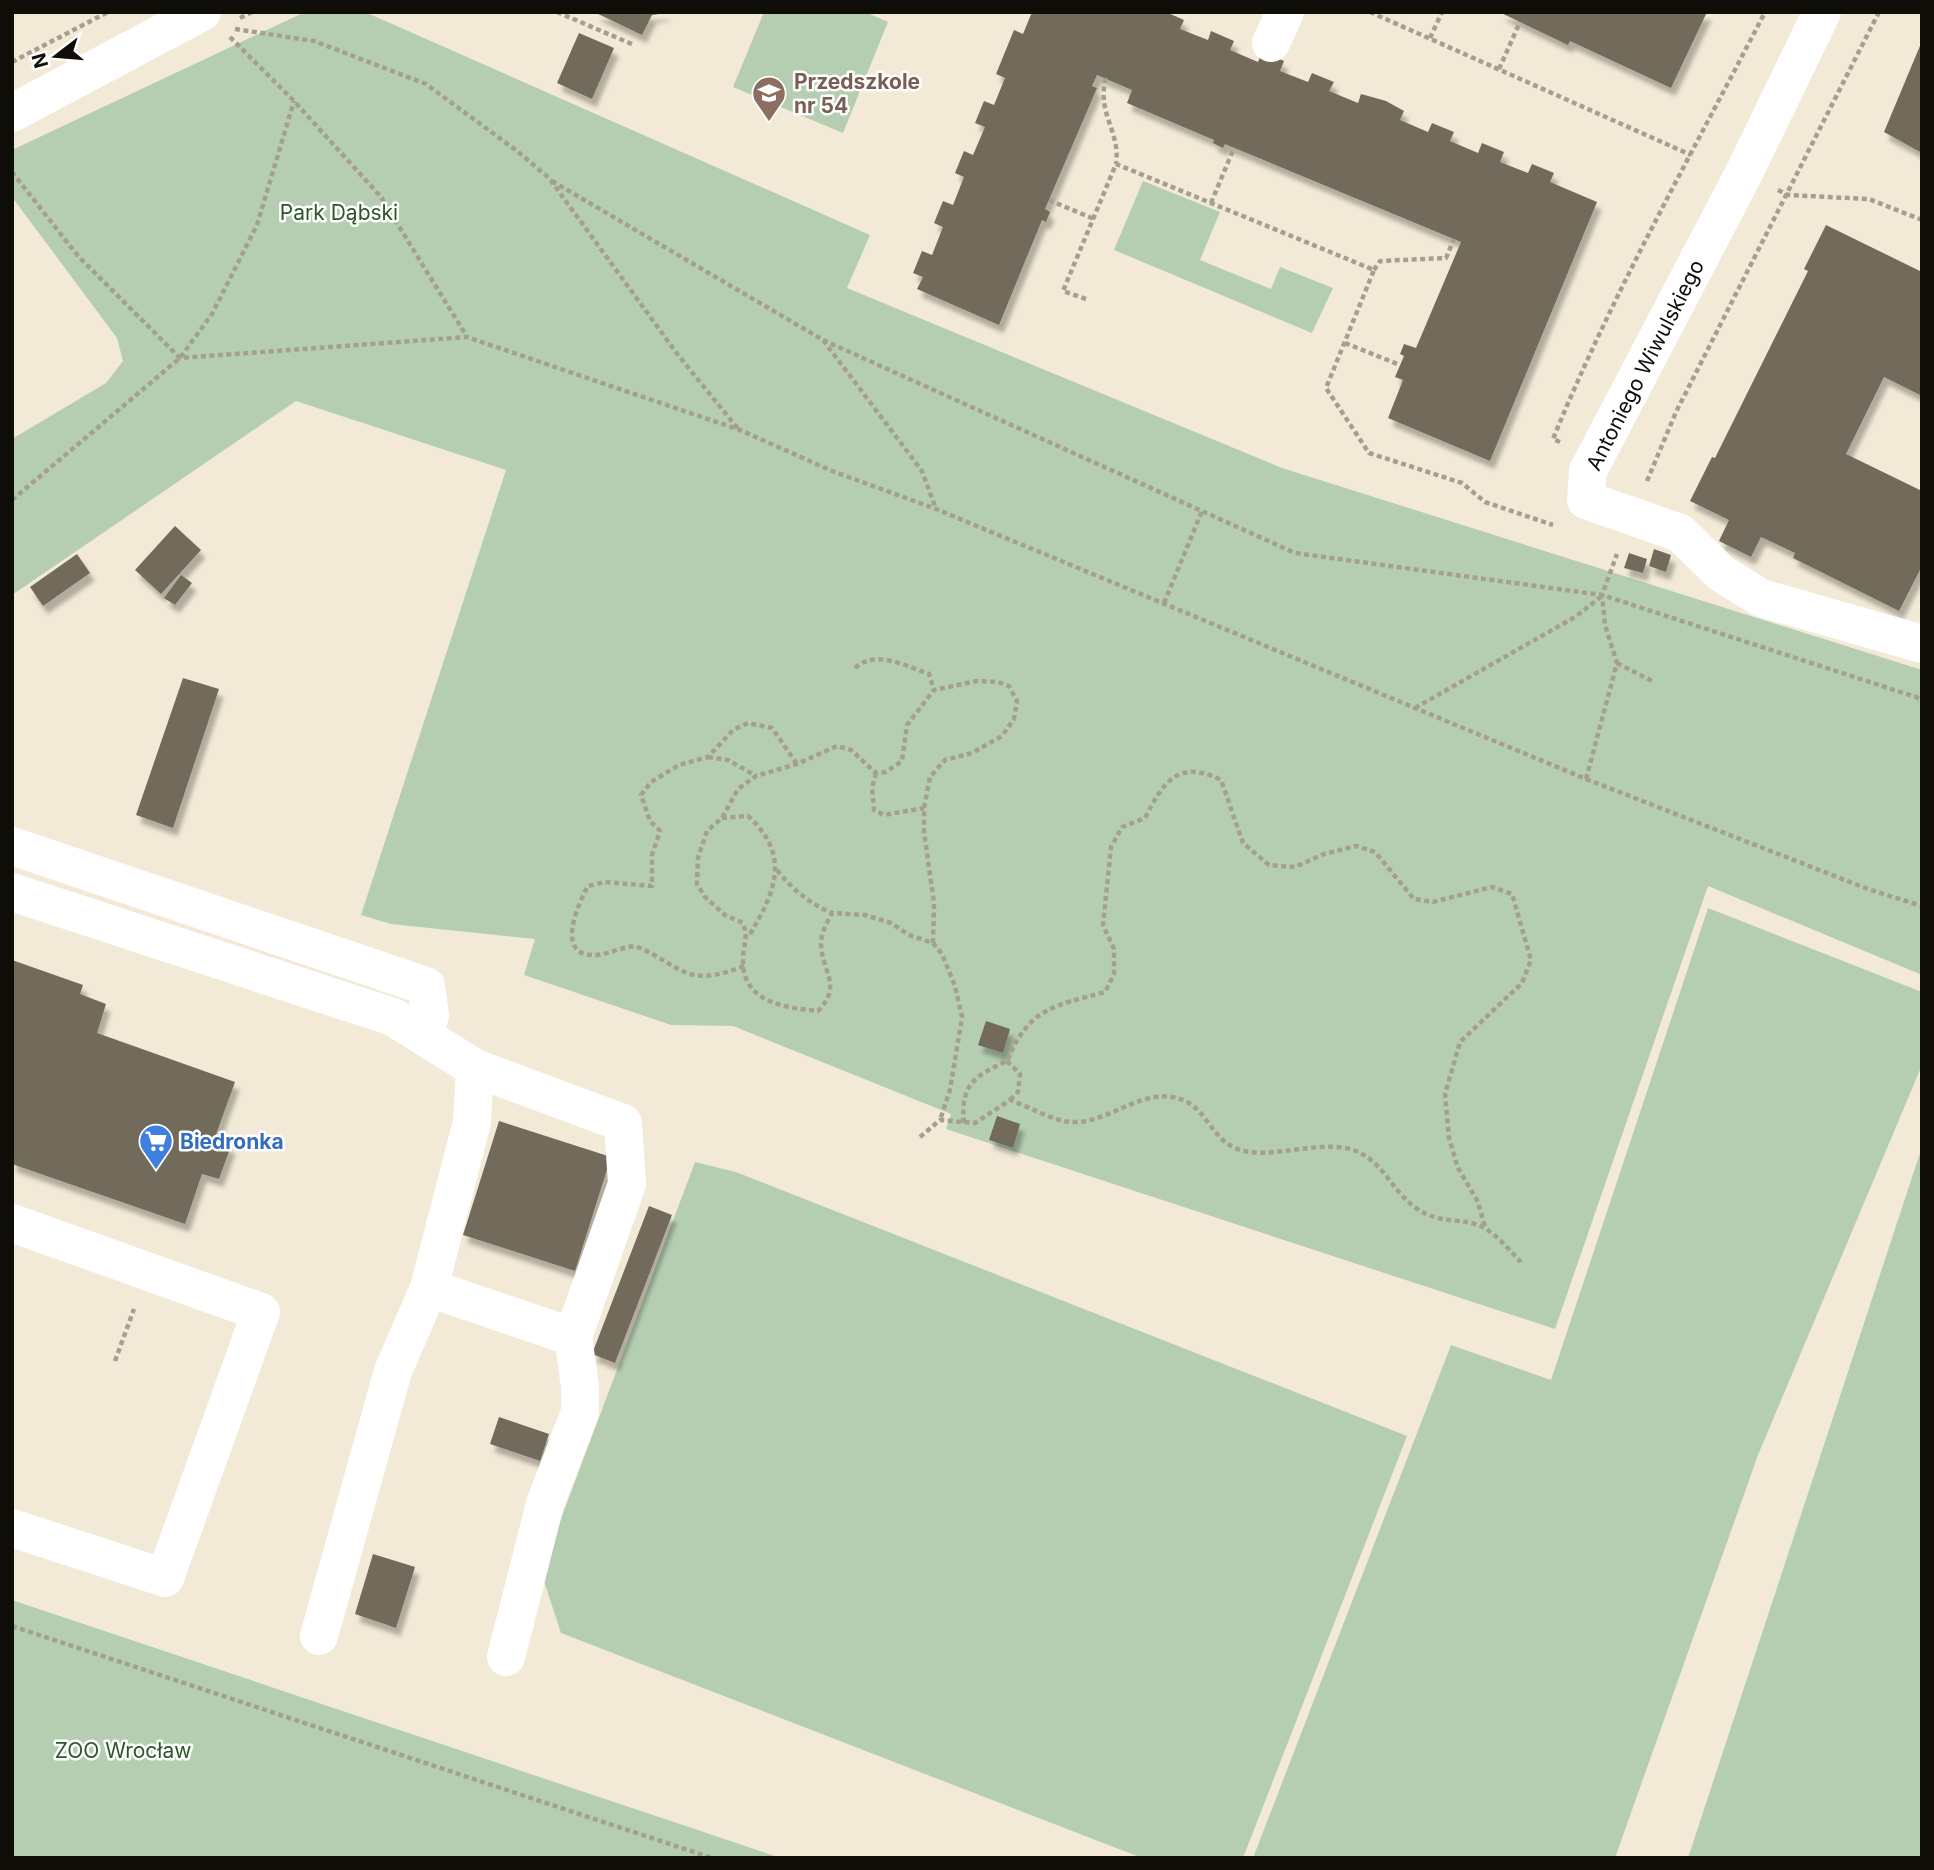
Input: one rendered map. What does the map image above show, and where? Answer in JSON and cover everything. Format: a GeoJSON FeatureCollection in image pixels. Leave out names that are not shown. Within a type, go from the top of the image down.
{"type":"FeatureCollection","features":[{"type":"Feature","properties":{"kind":"street","name":"Antoniego Wiwulskiego"},"geometry":{"type":"LineString","coordinates":[[1822,12],[1744,173],[1588,471],[1586,500],[1680,533],[1721,573],[1761,598],[1922,644]]}},
{"type":"Feature","properties":{"kind":"street"},"geometry":{"type":"LineString","coordinates":[[12,113],[156,23],[219,23]]}},
{"type":"Feature","properties":{"kind":"street"},"geometry":{"type":"LineString","coordinates":[[12,846],[426,986],[429,1015],[424,1035]]}},
{"type":"Feature","properties":{"kind":"street"},"geometry":{"type":"LineString","coordinates":[[12,892],[393,1017],[475,1068],[623,1123],[627,1184],[572,1337],[580,1386],[580,1412],[545,1504],[506,1657]]}},
{"type":"Feature","properties":{"kind":"street"},"geometry":{"type":"LineString","coordinates":[[319,1636],[393,1371],[429,1288],[472,1122],[475,1068]]}},
{"type":"Feature","properties":{"kind":"street"},"geometry":{"type":"LineString","coordinates":[[12,1223],[261,1312],[165,1578],[12,1528]]}},
{"type":"Feature","properties":{"kind":"street"},"geometry":{"type":"LineString","coordinates":[[429,1288],[572,1337]]}},
{"type":"Feature","properties":{"kind":"path"},"geometry":{"type":"LineString","coordinates":[[12,62],[108,12]]}},
{"type":"Feature","properties":{"kind":"path"},"geometry":{"type":"LineString","coordinates":[[556,12],[634,45]]}},
{"type":"Feature","properties":{"kind":"path"},"geometry":{"type":"LineString","coordinates":[[1370,12],[1691,155]]}},
{"type":"Feature","properties":{"kind":"path"},"geometry":{"type":"LineString","coordinates":[[1430,38],[1442,12]]}},
{"type":"Feature","properties":{"kind":"path"},"geometry":{"type":"LineString","coordinates":[[1596,457],[1553,439],[1621,285],[1765,12]]}},
{"type":"Feature","properties":{"kind":"path"},"geometry":{"type":"LineString","coordinates":[[1586,779],[1617,663],[1605,625],[1602,595],[1632,516],[1676,412],[1880,12]]}},
{"type":"Feature","properties":{"kind":"path"},"geometry":{"type":"LineString","coordinates":[[1499,69],[1520,22]]}},
{"type":"Feature","properties":{"kind":"path"},"geometry":{"type":"LineString","coordinates":[[219,23],[381,197],[467,337]]}},
{"type":"Feature","properties":{"kind":"path"},"geometry":{"type":"LineString","coordinates":[[219,23],[314,41],[426,84],[549,178],[823,340],[1295,553],[1602,595],[1922,699]]}},
{"type":"Feature","properties":{"kind":"path"},"geometry":{"type":"LineString","coordinates":[[1086,299],[1063,291],[1116,164],[1118,152],[1101,96],[1106,78]]}},
{"type":"Feature","properties":{"kind":"path"},"geometry":{"type":"LineString","coordinates":[[12,500],[180,358],[212,314],[257,225],[294,101]]}},
{"type":"Feature","properties":{"kind":"path"},"geometry":{"type":"LineString","coordinates":[[1211,203],[1234,148]]}},
{"type":"Feature","properties":{"kind":"path"},"geometry":{"type":"LineString","coordinates":[[1116,164],[1374,270]]}},
{"type":"Feature","properties":{"kind":"path"},"geometry":{"type":"LineString","coordinates":[[12,172],[78,256],[180,358],[467,337],[740,430],[832,471],[936,509],[1586,779],[1868,889],[1922,905]]}},
{"type":"Feature","properties":{"kind":"path"},"geometry":{"type":"LineString","coordinates":[[1744,173],[1788,195],[1869,199],[1922,220]]}},
{"type":"Feature","properties":{"kind":"path"},"geometry":{"type":"LineString","coordinates":[[549,178],[678,355],[740,430]]}},
{"type":"Feature","properties":{"kind":"path"},"geometry":{"type":"LineString","coordinates":[[1049,200],[1094,219]]}},
{"type":"Feature","properties":{"kind":"path"},"geometry":{"type":"LineString","coordinates":[[1454,239],[1446,258],[1380,261],[1326,388],[1368,453],[1462,483],[1485,502],[1553,525]]}},
{"type":"Feature","properties":{"kind":"path"},"geometry":{"type":"LineString","coordinates":[[823,340],[922,471],[936,509]]}},
{"type":"Feature","properties":{"kind":"path"},"geometry":{"type":"LineString","coordinates":[[1345,343],[1399,365]]}},
{"type":"Feature","properties":{"kind":"path"},"geometry":{"type":"LineString","coordinates":[[1164,603],[1202,511]]}},
{"type":"Feature","properties":{"kind":"path"},"geometry":{"type":"LineString","coordinates":[[1415,708],[1575,617],[1602,595]]}},
{"type":"Feature","properties":{"kind":"path"},"geometry":{"type":"LineString","coordinates":[[855,668],[864,659],[882,659],[929,674],[934,690]]}},
{"type":"Feature","properties":{"kind":"path"},"geometry":{"type":"LineString","coordinates":[[1617,663],[1654,682]]}},
{"type":"Feature","properties":{"kind":"path"},"geometry":{"type":"LineString","coordinates":[[748,937],[743,923],[724,915],[697,884],[698,857],[707,831],[722,818],[738,789],[756,776],[797,764],[837,746],[851,750],[876,773],[886,772],[902,761],[907,724],[934,690],[977,681],[998,682],[1009,686],[1017,701],[1014,719],[1002,736],[972,753],[945,760],[930,777],[924,808],[925,853],[934,903],[933,943]]}},
{"type":"Feature","properties":{"kind":"path"},"geometry":{"type":"LineString","coordinates":[[708,757],[733,730],[748,723],[772,728],[797,764]]}},
{"type":"Feature","properties":{"kind":"path"},"geometry":{"type":"LineString","coordinates":[[744,966],[695,976],[671,968],[635,946],[592,955],[580,951],[570,925],[588,886],[605,882],[652,886],[652,855],[660,831],[650,821],[641,795],[651,782],[679,765],[708,757],[728,760],[756,776]]}},
{"type":"Feature","properties":{"kind":"path"},"geometry":{"type":"LineString","coordinates":[[964,1123],[965,1096],[972,1080],[1007,1061],[1017,1037],[1034,1016],[1073,1000],[1105,992],[1114,974],[1114,950],[1103,925],[1111,847],[1122,827],[1145,818],[1159,789],[1180,773],[1201,770],[1221,780],[1243,843],[1269,865],[1296,867],[1324,854],[1356,846],[1375,852],[1414,899],[1433,902],[1492,887],[1512,894],[1531,960],[1522,983],[1460,1042],[1445,1094],[1449,1138],[1458,1168],[1478,1202],[1485,1227],[1521,1262]]}},
{"type":"Feature","properties":{"kind":"path"},"geometry":{"type":"LineString","coordinates":[[876,773],[872,788],[874,810],[884,815],[924,808]]}},
{"type":"Feature","properties":{"kind":"path"},"geometry":{"type":"LineString","coordinates":[[722,818],[748,816],[761,828],[771,844],[777,869],[776,883],[748,937],[745,980],[758,997],[792,1009],[818,1012],[829,1000],[831,980],[821,942],[832,913]]}},
{"type":"Feature","properties":{"kind":"path"},"geometry":{"type":"LineString","coordinates":[[777,869],[799,894],[813,905],[832,913],[865,915],[933,943],[942,954],[955,986],[962,1017],[950,1090],[940,1120],[920,1137]]}},
{"type":"Feature","properties":{"kind":"path"},"geometry":{"type":"LineString","coordinates":[[940,1120],[975,1123],[1010,1100],[1018,1092],[1020,1074],[1007,1061]]}},
{"type":"Feature","properties":{"kind":"path"},"geometry":{"type":"LineString","coordinates":[[1010,1100],[1066,1122],[1092,1118],[1147,1098],[1170,1096],[1191,1102],[1232,1147],[1251,1154],[1311,1146],[1348,1149],[1377,1161],[1414,1207],[1435,1220],[1485,1227]]}},
{"type":"Feature","properties":{"kind":"path"},"geometry":{"type":"LineString","coordinates":[[115,1361],[147,1273]]}},
{"type":"Feature","properties":{"kind":"path"},"geometry":{"type":"LineString","coordinates":[[12,1626],[712,1858]]}},
{"type":"Feature","properties":{"kind":"green space","name":"Park Dąbski"},"geometry":{"type":"Polygon","coordinates":[[[305,12],[365,12],[870,235],[847,288],[1282,468],[1922,670],[1922,975],[1708,886],[1555,1329],[946,1129],[951,1114],[733,1026],[671,1025],[524,975],[535,939],[391,924],[361,915],[506,470],[296,401],[12,595],[12,439],[106,383],[123,361],[117,338],[12,197],[12,150],[305,12]]]}},
{"type":"Feature","properties":{"kind":"green space"},"geometry":{"type":"Polygon","coordinates":[[[764,12],[865,12],[888,22],[843,133],[733,87],[764,12]]]}},
{"type":"Feature","properties":{"kind":"green space"},"geometry":{"type":"Polygon","coordinates":[[[1143,181],[1220,212],[1200,260],[1271,289],[1280,267],[1333,288],[1312,333],[1114,250],[1143,181]]]}},
{"type":"Feature","properties":{"kind":"green space"},"geometry":{"type":"Polygon","coordinates":[[[1708,908],[1922,992],[1922,1065],[1758,1455],[1615,1858],[1253,1858],[1451,1345],[1551,1380],[1708,908]]]}},
{"type":"Feature","properties":{"kind":"green space"},"geometry":{"type":"Polygon","coordinates":[[[1922,1147],[1922,1858],[1688,1858],[1922,1147]]]}},
{"type":"Feature","properties":{"kind":"green space"},"geometry":{"type":"Polygon","coordinates":[[[695,1162],[736,1172],[1407,1436],[1243,1858],[1142,1858],[561,1633],[541,1572],[695,1162]]]}},
{"type":"Feature","properties":{"kind":"green space","name":"ZOO Wrocław"},"geometry":{"type":"Polygon","coordinates":[[[12,1600],[781,1858],[12,1858],[12,1600]]]}},
{"type":"Feature","properties":{"kind":"building"},"geometry":{"type":"Polygon","coordinates":[[[594,12],[666,13],[652,15],[642,35],[594,12]]]}},
{"type":"Feature","properties":{"kind":"building"},"geometry":{"type":"Polygon","coordinates":[[[1032,12],[1166,12],[1184,20],[1180,29],[1208,40],[1211,31],[1234,41],[1230,50],[1258,62],[1262,52],[1284,61],[1280,71],[1308,82],[1312,73],[1334,82],[1329,91],[1358,103],[1361,94],[1386,101],[1404,111],[1400,120],[1428,132],[1432,123],[1454,132],[1450,141],[1478,153],[1482,143],[1504,152],[1500,162],[1528,173],[1532,164],[1554,173],[1550,182],[1597,202],[1490,461],[1388,418],[1403,380],[1395,377],[1404,356],[1400,354],[1404,344],[1416,348],[1461,242],[1225,144],[1223,148],[1213,143],[1214,140],[1127,103],[1132,90],[1097,75],[1092,86],[1097,88],[1045,209],[1050,212],[1046,222],[1042,220],[999,325],[917,289],[923,277],[913,273],[922,251],[932,255],[943,227],[934,223],[943,201],[953,205],[964,177],[955,173],[964,151],[973,155],[985,127],[975,123],[984,101],[994,105],[1005,78],[996,74],[1014,30],[1023,34],[1032,12]]]}},
{"type":"Feature","properties":{"kind":"building"},"geometry":{"type":"Polygon","coordinates":[[[1499,12],[1707,12],[1671,88],[1570,41],[1568,45],[1499,12]]]}},
{"type":"Feature","properties":{"kind":"building"},"geometry":{"type":"Polygon","coordinates":[[[579,33],[614,48],[592,99],[557,83],[579,33]]]}},
{"type":"Feature","properties":{"kind":"building"},"geometry":{"type":"Polygon","coordinates":[[[1922,41],[1922,153],[1884,132],[1922,41]]]}},
{"type":"Feature","properties":{"kind":"building"},"geometry":{"type":"Polygon","coordinates":[[[1826,225],[1922,272],[1922,396],[1884,377],[1846,454],[1922,491],[1922,566],[1899,611],[1793,558],[1795,553],[1761,537],[1751,557],[1719,541],[1729,520],[1690,501],[1712,457],[1715,458],[1808,271],[1804,269],[1826,225]]]}},
{"type":"Feature","properties":{"kind":"building"},"geometry":{"type":"Polygon","coordinates":[[[175,526],[201,550],[161,594],[135,570],[175,526]]]}},
{"type":"Feature","properties":{"kind":"building"},"geometry":{"type":"Polygon","coordinates":[[[1654,549],[1671,555],[1666,572],[1649,566],[1654,549]]]}},
{"type":"Feature","properties":{"kind":"building"},"geometry":{"type":"Polygon","coordinates":[[[1629,553],[1647,559],[1643,573],[1624,568],[1629,553]]]}},
{"type":"Feature","properties":{"kind":"building"},"geometry":{"type":"Polygon","coordinates":[[[77,554],[90,573],[43,606],[30,587],[77,554]]]}},
{"type":"Feature","properties":{"kind":"building"},"geometry":{"type":"Polygon","coordinates":[[[181,575],[192,583],[175,605],[164,598],[181,575]]]}},
{"type":"Feature","properties":{"kind":"building"},"geometry":{"type":"Polygon","coordinates":[[[183,678],[219,689],[173,828],[136,815],[183,678]]]}},
{"type":"Feature","properties":{"kind":"building"},"geometry":{"type":"Polygon","coordinates":[[[12,960],[83,985],[80,994],[106,1004],[97,1033],[235,1082],[214,1140],[231,1146],[219,1179],[202,1174],[185,1224],[12,1164],[12,960]]]}},
{"type":"Feature","properties":{"kind":"building"},"geometry":{"type":"Polygon","coordinates":[[[986,1021],[1010,1029],[1003,1053],[978,1045],[986,1021]]]}},
{"type":"Feature","properties":{"kind":"building"},"geometry":{"type":"Polygon","coordinates":[[[997,1116],[1020,1124],[1013,1148],[989,1140],[997,1116]]]}},
{"type":"Feature","properties":{"kind":"building"},"geometry":{"type":"Polygon","coordinates":[[[499,1121],[611,1157],[575,1271],[463,1235],[499,1121]]]}},
{"type":"Feature","properties":{"kind":"building"},"geometry":{"type":"Polygon","coordinates":[[[649,1206],[672,1215],[615,1363],[592,1354],[649,1206]]]}},
{"type":"Feature","properties":{"kind":"building"},"geometry":{"type":"Polygon","coordinates":[[[499,1417],[549,1434],[540,1461],[490,1444],[499,1417]]]}},
{"type":"Feature","properties":{"kind":"building"},"geometry":{"type":"Polygon","coordinates":[[[373,1554],[415,1567],[396,1628],[355,1614],[373,1554]]]}},
{"type":"Feature","properties":{"kind":"place","name":"Przedszkole nr 54"},"geometry":{"type":"Point","coordinates":[769,123]}},
{"type":"Feature","properties":{"kind":"place","name":"Biedronka"},"geometry":{"type":"Point","coordinates":[156,1171]}}]}
